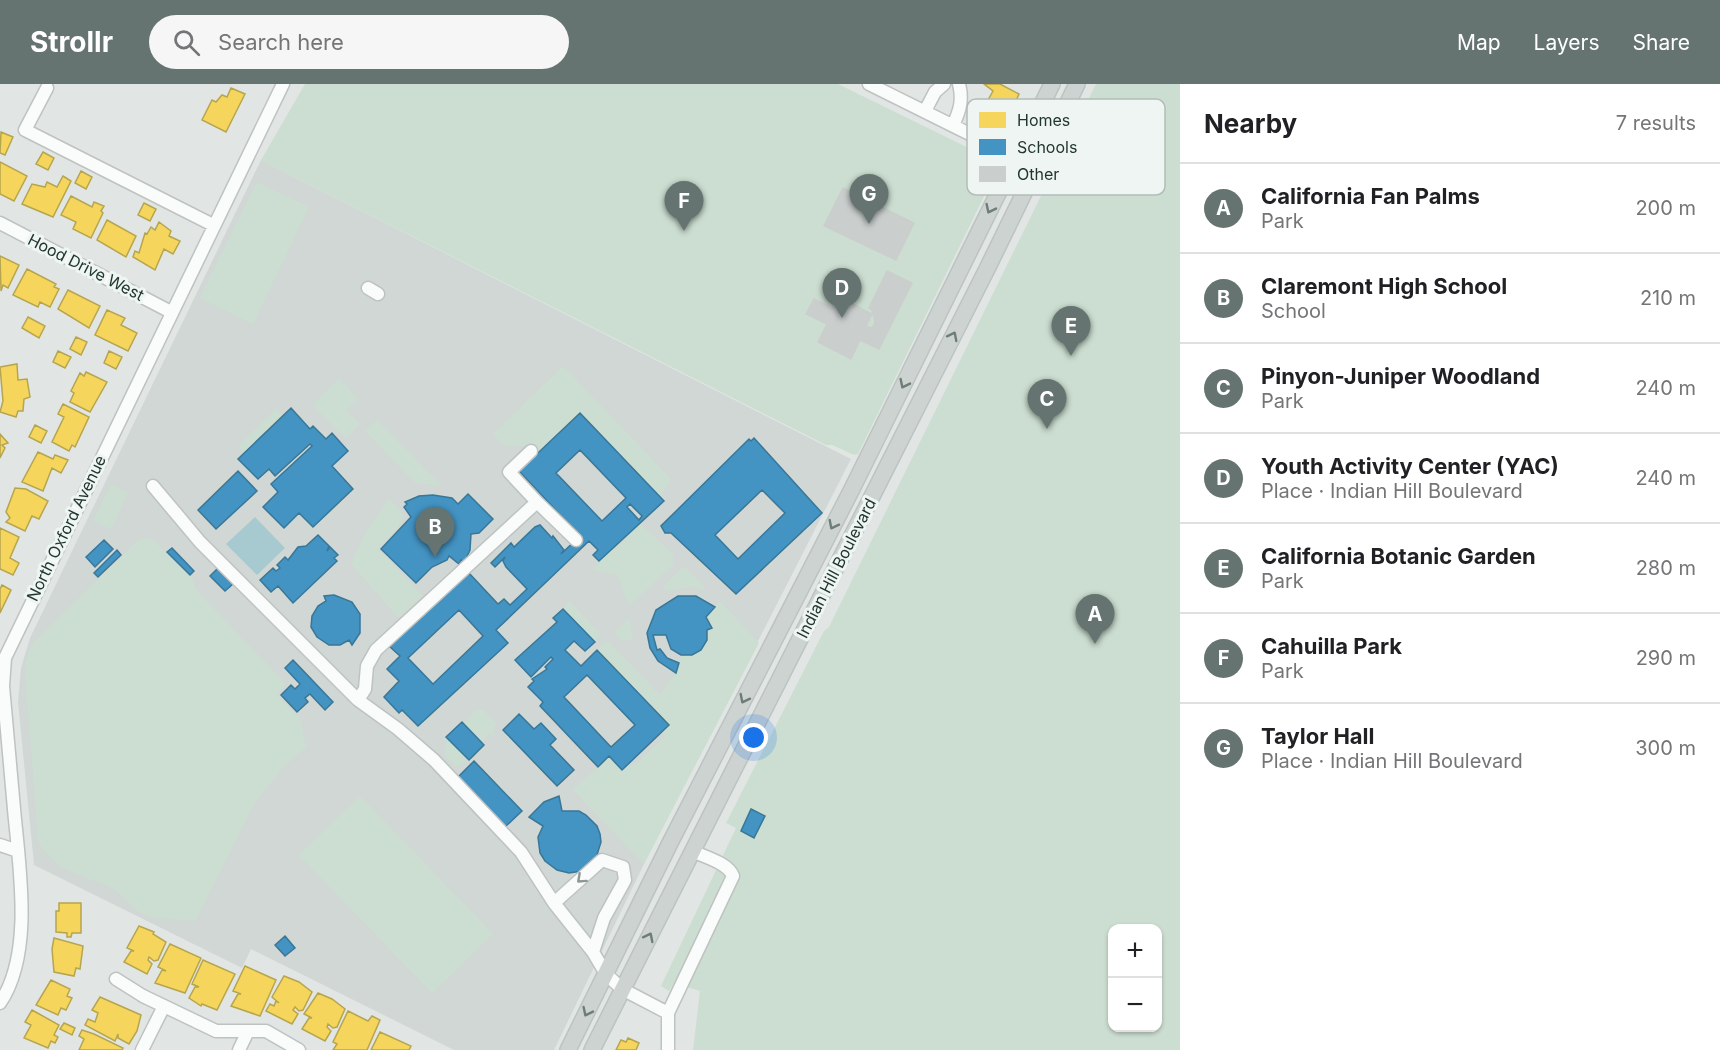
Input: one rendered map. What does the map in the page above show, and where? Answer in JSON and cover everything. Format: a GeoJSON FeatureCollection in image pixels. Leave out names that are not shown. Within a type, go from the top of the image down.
{"type":"FeatureCollection","features":[{"type":"Feature","properties":{"kind":"main road","name":"Indian Hill Boulevard"},"geometry":{"type":"LineString","coordinates":[[1045,99],[1052,84]]}},
{"type":"Feature","properties":{"kind":"main road","name":"Indian Hill Boulevard"},"geometry":{"type":"LineString","coordinates":[[1070,99],[1077,84]]}},
{"type":"Feature","properties":{"kind":"main road","name":"Indian Hill Boulevard"},"geometry":{"type":"LineString","coordinates":[[568,1050],[671,841],[852,489],[997,195]]}},
{"type":"Feature","properties":{"kind":"main road","name":"Indian Hill Boulevard"},"geometry":{"type":"LineString","coordinates":[[592,1050],[1022,195]]}},
{"type":"Feature","properties":{"kind":"street","name":"North Oxford Avenue"},"geometry":{"type":"LineString","coordinates":[[0,1003],[8,992],[18,952],[22,911],[2,657],[283,84]]}},
{"type":"Feature","properties":{"kind":"street"},"geometry":{"type":"LineString","coordinates":[[869,84],[967,132]]}},
{"type":"Feature","properties":{"kind":"street"},"geometry":{"type":"LineString","coordinates":[[925,111],[935,92],[944,84]]}},
{"type":"Feature","properties":{"kind":"street"},"geometry":{"type":"LineString","coordinates":[[953,125],[959,111],[962,94],[959,84]]}},
{"type":"Feature","properties":{"kind":"street"},"geometry":{"type":"LineString","coordinates":[[47,88],[25,130],[213,225]]}},
{"type":"Feature","properties":{"kind":"street","name":"Hood Drive West"},"geometry":{"type":"LineString","coordinates":[[0,224],[171,312]]}},
{"type":"Feature","properties":{"kind":"street"},"geometry":{"type":"LineString","coordinates":[[531,451],[509,472],[576,540]]}},
{"type":"Feature","properties":{"kind":"street"},"geometry":{"type":"LineString","coordinates":[[153,486],[200,542],[358,700],[398,729],[434,760],[521,852],[554,903],[593,952],[606,974],[622,989],[668,1013]]}},
{"type":"Feature","properties":{"kind":"street"},"geometry":{"type":"LineString","coordinates":[[358,700],[365,689],[367,666],[376,650],[537,502]]}},
{"type":"Feature","properties":{"kind":"street"},"geometry":{"type":"LineString","coordinates":[[0,845],[18,851]]}},
{"type":"Feature","properties":{"kind":"street"},"geometry":{"type":"LineString","coordinates":[[668,1050],[668,1013],[733,876],[731,871],[721,864],[692,851]]}},
{"type":"Feature","properties":{"kind":"street"},"geometry":{"type":"LineString","coordinates":[[554,903],[602,860],[623,867],[625,880],[604,918],[593,952]]}},
{"type":"Feature","properties":{"kind":"street"},"geometry":{"type":"LineString","coordinates":[[116,979],[164,1006],[216,1031],[266,1031],[299,1050]]}},
{"type":"Feature","properties":{"kind":"street"},"geometry":{"type":"LineString","coordinates":[[142,1050],[164,1006]]}},
{"type":"Feature","properties":{"kind":"street"},"geometry":{"type":"LineString","coordinates":[[239,1050],[248,1031]]}},
{"type":"Feature","properties":{"kind":"shaded area"},"geometry":{"type":"Polygon","coordinates":[[[261,160],[851,459],[644,864],[554,1050],[454,1050],[251,949],[242,968],[34,865],[18,702],[21,668],[30,638],[261,160]]]}},
{"type":"Feature","properties":{"kind":"green space"},"geometry":{"type":"Polygon","coordinates":[[[305,84],[838,84],[967,147],[967,195],[985,195],[858,454],[854,455],[832,445],[826,445],[261,160],[305,84]]]}},
{"type":"Feature","properties":{"kind":"green space"},"geometry":{"type":"Polygon","coordinates":[[[1096,84],[1180,84],[1180,1050],[693,1050],[700,991],[674,983],[669,991],[661,986],[736,828],[726,823],[824,631],[829,627],[1041,195],[1165,195],[1165,99],[1089,99],[1096,84]]]}},
{"type":"Feature","properties":{"kind":"green space"},"geometry":{"type":"Polygon","coordinates":[[[257,182],[309,207],[253,324],[200,298],[257,182]]]}},
{"type":"Feature","properties":{"kind":"green space"},"geometry":{"type":"Polygon","coordinates":[[[563,366],[671,479],[660,497],[580,413],[537,454],[529,446],[505,446],[493,434],[563,366]]]}},
{"type":"Feature","properties":{"kind":"green space"},"geometry":{"type":"Polygon","coordinates":[[[339,379],[358,399],[346,410],[360,424],[346,438],[313,405],[339,379]]]}},
{"type":"Feature","properties":{"kind":"green space"},"geometry":{"type":"Polygon","coordinates":[[[276,409],[283,416],[244,453],[238,446],[276,409]]]}},
{"type":"Feature","properties":{"kind":"green space"},"geometry":{"type":"Polygon","coordinates":[[[377,420],[442,486],[415,483],[365,431],[377,420]]]}},
{"type":"Feature","properties":{"kind":"green space"},"geometry":{"type":"Polygon","coordinates":[[[111,484],[128,493],[111,529],[93,521],[111,484]]]}},
{"type":"Feature","properties":{"kind":"green space"},"geometry":{"type":"Polygon","coordinates":[[[389,498],[404,516],[396,530],[378,549],[423,596],[399,618],[351,564],[367,530],[389,498]]]}},
{"type":"Feature","properties":{"kind":"green space"},"geometry":{"type":"Polygon","coordinates":[[[641,524],[673,554],[673,565],[630,605],[617,575],[592,570],[610,550],[611,552],[641,524]]]}},
{"type":"Feature","properties":{"kind":"green space"},"geometry":{"type":"Polygon","coordinates":[[[139,539],[152,539],[192,577],[195,589],[286,684],[276,694],[297,716],[299,714],[306,747],[284,766],[253,806],[195,921],[150,917],[139,912],[113,888],[62,868],[42,849],[38,839],[25,672],[27,656],[34,642],[139,539]]]}},
{"type":"Feature","properties":{"kind":"green space"},"geometry":{"type":"Polygon","coordinates":[[[684,566],[705,587],[703,590],[693,587],[666,591],[663,586],[684,566]]]}},
{"type":"Feature","properties":{"kind":"green space"},"geometry":{"type":"Polygon","coordinates":[[[569,601],[601,634],[595,642],[563,609],[569,601]]]}},
{"type":"Feature","properties":{"kind":"green space"},"geometry":{"type":"Polygon","coordinates":[[[720,601],[759,643],[644,864],[573,790],[609,756],[622,770],[629,763],[633,767],[665,736],[597,650],[607,640],[660,695],[676,673],[681,655],[692,654],[703,646],[707,630],[712,628],[706,617],[720,601]]]}},
{"type":"Feature","properties":{"kind":"green space"},"geometry":{"type":"Polygon","coordinates":[[[629,618],[633,640],[623,641],[614,633],[629,618]]]}},
{"type":"Feature","properties":{"kind":"green space"},"geometry":{"type":"Polygon","coordinates":[[[475,710],[483,710],[496,723],[493,736],[490,733],[482,741],[464,723],[475,710]]]}},
{"type":"Feature","properties":{"kind":"green space"},"geometry":{"type":"Polygon","coordinates":[[[446,737],[467,758],[457,768],[444,754],[446,737]]]}},
{"type":"Feature","properties":{"kind":"green space"},"geometry":{"type":"Polygon","coordinates":[[[360,796],[493,934],[432,993],[299,855],[360,796]]]}},
{"type":"Feature","properties":{"kind":"water"},"geometry":{"type":"Polygon","coordinates":[[[255,517],[285,548],[257,575],[226,544],[255,517]]]}},
{"type":"Feature","properties":{"kind":"building: Homes"},"geometry":{"type":"Polygon","coordinates":[[[984,84],[1000,84],[1019,94],[1017,99],[989,99],[993,91],[984,84]]]}},
{"type":"Feature","properties":{"kind":"building: Homes"},"geometry":{"type":"Polygon","coordinates":[[[231,88],[245,94],[226,132],[202,120],[212,100],[216,102],[222,95],[227,97],[231,88]]]}},
{"type":"Feature","properties":{"kind":"building: Homes"},"geometry":{"type":"Polygon","coordinates":[[[1,132],[13,137],[5,155],[0,153],[1,132]]]}},
{"type":"Feature","properties":{"kind":"building: Homes"},"geometry":{"type":"Polygon","coordinates":[[[43,152],[54,158],[48,170],[36,164],[43,152]]]}},
{"type":"Feature","properties":{"kind":"building: Homes"},"geometry":{"type":"Polygon","coordinates":[[[0,162],[27,176],[14,201],[0,194],[0,162]]]}},
{"type":"Feature","properties":{"kind":"building: Homes"},"geometry":{"type":"Polygon","coordinates":[[[81,171],[92,177],[86,189],[75,183],[81,171]]]}},
{"type":"Feature","properties":{"kind":"building: Homes"},"geometry":{"type":"Polygon","coordinates":[[[63,176],[71,181],[53,217],[22,204],[32,184],[45,187],[47,182],[57,187],[63,176]]]}},
{"type":"Feature","properties":{"kind":"building: Homes"},"geometry":{"type":"Polygon","coordinates":[[[71,196],[92,207],[94,202],[104,206],[91,238],[73,229],[76,222],[61,215],[71,196]]]}},
{"type":"Feature","properties":{"kind":"building: Homes"},"geometry":{"type":"Polygon","coordinates":[[[144,203],[156,209],[150,221],[138,215],[144,203]]]}},
{"type":"Feature","properties":{"kind":"building: Homes"},"geometry":{"type":"Polygon","coordinates":[[[107,220],[136,236],[126,257],[97,240],[107,220]]]}},
{"type":"Feature","properties":{"kind":"building: Homes"},"geometry":{"type":"Polygon","coordinates":[[[159,222],[171,231],[169,236],[180,241],[173,254],[164,249],[155,270],[133,257],[135,251],[139,253],[145,233],[147,234],[151,227],[155,230],[159,222]]]}},
{"type":"Feature","properties":{"kind":"building: Homes"},"geometry":{"type":"Polygon","coordinates":[[[0,256],[19,265],[8,288],[3,285],[1,291],[0,256]]]}},
{"type":"Feature","properties":{"kind":"building: Homes"},"geometry":{"type":"Polygon","coordinates":[[[27,269],[56,284],[54,287],[59,289],[50,307],[40,302],[38,307],[13,295],[27,269]]]}},
{"type":"Feature","properties":{"kind":"building: Homes"},"geometry":{"type":"Polygon","coordinates":[[[68,290],[100,306],[89,328],[58,309],[68,290]]]}},
{"type":"Feature","properties":{"kind":"building: Homes"},"geometry":{"type":"Polygon","coordinates":[[[107,310],[125,318],[121,325],[137,333],[128,351],[95,335],[107,310]]]}},
{"type":"Feature","properties":{"kind":"building: Homes"},"geometry":{"type":"Polygon","coordinates":[[[28,317],[45,326],[39,338],[22,328],[28,317]]]}},
{"type":"Feature","properties":{"kind":"building: Homes"},"geometry":{"type":"Polygon","coordinates":[[[76,337],[87,342],[81,355],[70,349],[76,337]]]}},
{"type":"Feature","properties":{"kind":"building: Homes"},"geometry":{"type":"Polygon","coordinates":[[[58,351],[71,357],[65,368],[53,362],[58,351]]]}},
{"type":"Feature","properties":{"kind":"building: Homes"},"geometry":{"type":"Polygon","coordinates":[[[109,351],[122,357],[116,369],[104,363],[109,351]]]}},
{"type":"Feature","properties":{"kind":"building: Homes"},"geometry":{"type":"Polygon","coordinates":[[[17,364],[18,380],[27,379],[30,397],[24,399],[23,411],[18,411],[16,417],[0,412],[3,401],[0,367],[17,364]]]}},
{"type":"Feature","properties":{"kind":"building: Homes"},"geometry":{"type":"Polygon","coordinates":[[[86,372],[107,382],[90,412],[70,402],[74,393],[71,391],[80,373],[84,376],[86,372]]]}},
{"type":"Feature","properties":{"kind":"building: Homes"},"geometry":{"type":"Polygon","coordinates":[[[63,404],[89,417],[75,447],[72,445],[69,451],[52,442],[64,417],[58,414],[63,404]]]}},
{"type":"Feature","properties":{"kind":"building: Homes"},"geometry":{"type":"Polygon","coordinates":[[[35,425],[47,431],[41,443],[29,437],[35,425]]]}},
{"type":"Feature","properties":{"kind":"building: Homes"},"geometry":{"type":"Polygon","coordinates":[[[0,434],[8,443],[2,445],[5,448],[0,458],[0,434]]]}},
{"type":"Feature","properties":{"kind":"building: Homes"},"geometry":{"type":"Polygon","coordinates":[[[38,452],[53,459],[55,455],[68,460],[61,473],[52,468],[43,491],[22,482],[38,452]]]}},
{"type":"Feature","properties":{"kind":"building: Homes"},"geometry":{"type":"Polygon","coordinates":[[[15,488],[26,489],[48,501],[39,519],[32,516],[25,531],[6,522],[10,518],[6,512],[15,488]]]}},
{"type":"Feature","properties":{"kind":"building: Homes"},"geometry":{"type":"Polygon","coordinates":[[[0,528],[19,537],[10,558],[19,563],[13,575],[0,569],[0,528]]]}},
{"type":"Feature","properties":{"kind":"building: Homes"},"geometry":{"type":"Polygon","coordinates":[[[2,585],[11,590],[0,613],[0,589],[2,585]]]}},
{"type":"Feature","properties":{"kind":"building: Homes"},"geometry":{"type":"Polygon","coordinates":[[[59,903],[81,903],[81,933],[72,933],[71,937],[67,937],[67,933],[56,932],[56,911],[59,911],[59,903]]]}},
{"type":"Feature","properties":{"kind":"building: Homes"},"geometry":{"type":"Polygon","coordinates":[[[139,926],[154,932],[153,934],[166,942],[158,960],[154,961],[149,957],[148,960],[152,964],[147,974],[124,962],[131,951],[134,951],[127,948],[139,926]]]}},
{"type":"Feature","properties":{"kind":"building: Homes"},"geometry":{"type":"Polygon","coordinates":[[[54,938],[83,946],[80,969],[76,968],[74,976],[54,972],[52,949],[54,938]]]}},
{"type":"Feature","properties":{"kind":"building: Homes"},"geometry":{"type":"Polygon","coordinates":[[[170,944],[201,958],[185,993],[155,983],[162,970],[166,971],[158,967],[170,944]]]}},
{"type":"Feature","properties":{"kind":"building: Homes"},"geometry":{"type":"Polygon","coordinates":[[[203,960],[235,974],[217,1010],[202,1004],[201,1006],[189,998],[195,987],[199,987],[192,984],[203,960]]]}},
{"type":"Feature","properties":{"kind":"building: Homes"},"geometry":{"type":"Polygon","coordinates":[[[245,966],[276,980],[260,1016],[231,1006],[238,994],[241,994],[233,991],[245,966]]]}},
{"type":"Feature","properties":{"kind":"building: Homes"},"geometry":{"type":"Polygon","coordinates":[[[284,976],[299,982],[312,992],[303,1010],[299,1011],[295,1007],[293,1010],[298,1014],[292,1024],[266,1011],[270,1004],[274,1006],[276,1001],[279,1003],[272,997],[284,976]]]}},
{"type":"Feature","properties":{"kind":"building: Homes"},"geometry":{"type":"Polygon","coordinates":[[[51,980],[70,989],[67,996],[72,998],[66,1010],[61,1008],[58,1015],[36,1005],[51,980]]]}},
{"type":"Feature","properties":{"kind":"building: Homes"},"geometry":{"type":"Polygon","coordinates":[[[318,993],[332,999],[345,1009],[337,1027],[333,1028],[328,1024],[327,1027],[331,1031],[325,1041],[302,1029],[309,1018],[312,1018],[304,1014],[318,993]]]}},
{"type":"Feature","properties":{"kind":"building: Homes"},"geometry":{"type":"Polygon","coordinates":[[[100,997],[141,1015],[137,1031],[129,1044],[118,1038],[118,1034],[115,1041],[85,1025],[88,1019],[95,1022],[98,1013],[92,1010],[100,997]]]}},
{"type":"Feature","properties":{"kind":"building: Homes"},"geometry":{"type":"Polygon","coordinates":[[[32,1010],[59,1025],[54,1035],[58,1037],[55,1043],[51,1041],[48,1048],[24,1038],[31,1025],[25,1022],[32,1010]]]}},
{"type":"Feature","properties":{"kind":"building: Homes"},"geometry":{"type":"Polygon","coordinates":[[[348,1011],[368,1021],[372,1016],[380,1020],[367,1050],[333,1050],[337,1044],[333,1042],[348,1011]]]}},
{"type":"Feature","properties":{"kind":"building: Homes"},"geometry":{"type":"Polygon","coordinates":[[[64,1023],[75,1028],[72,1035],[60,1029],[64,1023]]]}},
{"type":"Feature","properties":{"kind":"building: Homes"},"geometry":{"type":"Polygon","coordinates":[[[82,1030],[123,1048],[122,1050],[79,1050],[84,1039],[79,1036],[82,1030]]]}},
{"type":"Feature","properties":{"kind":"building: Homes"},"geometry":{"type":"Polygon","coordinates":[[[380,1032],[411,1046],[409,1050],[371,1050],[380,1032]]]}},
{"type":"Feature","properties":{"kind":"building: Homes"},"geometry":{"type":"Polygon","coordinates":[[[628,1038],[639,1043],[636,1050],[616,1050],[621,1040],[626,1042],[628,1038]]]}},
{"type":"Feature","properties":{"kind":"building: Schools"},"geometry":{"type":"Polygon","coordinates":[[[291,408],[310,429],[313,426],[326,439],[332,433],[348,451],[332,466],[353,489],[313,527],[299,513],[284,528],[263,507],[278,492],[271,484],[312,446],[310,444],[275,476],[269,469],[258,479],[238,459],[291,408]]]}},
{"type":"Feature","properties":{"kind":"building: Schools"},"geometry":{"type":"Polygon","coordinates":[[[580,413],[664,501],[599,561],[593,555],[598,550],[589,541],[496,630],[508,643],[418,726],[402,710],[399,713],[384,697],[399,681],[387,669],[400,656],[389,646],[469,573],[498,604],[504,599],[510,605],[527,589],[506,567],[503,561],[505,557],[495,567],[491,563],[511,543],[514,547],[535,527],[540,525],[552,538],[553,536],[564,550],[561,554],[580,536],[519,471],[580,413]],[[580,450],[556,473],[602,521],[626,498],[580,450]],[[630,504],[627,507],[639,520],[642,516],[630,504]],[[459,610],[408,658],[433,684],[483,636],[459,610]]]}},
{"type":"Feature","properties":{"kind":"building: Schools"},"geometry":{"type":"Polygon","coordinates":[[[754,438],[822,513],[736,594],[671,533],[665,533],[661,526],[749,439],[751,441],[754,438]],[[762,490],[715,535],[738,559],[785,513],[762,490]]]}},
{"type":"Feature","properties":{"kind":"building: Schools"},"geometry":{"type":"Polygon","coordinates":[[[238,471],[257,491],[216,529],[198,510],[238,471]]]}},
{"type":"Feature","properties":{"kind":"building: Schools"},"geometry":{"type":"Polygon","coordinates":[[[468,494],[493,519],[479,533],[471,534],[470,550],[464,563],[461,560],[459,564],[449,556],[447,560],[432,567],[416,583],[381,549],[411,517],[404,507],[407,504],[405,502],[419,496],[433,495],[452,498],[458,504],[468,494]]]}},
{"type":"Feature","properties":{"kind":"building: Schools"},"geometry":{"type":"Polygon","coordinates":[[[318,535],[329,546],[327,551],[330,547],[338,555],[334,558],[337,561],[293,603],[278,586],[271,592],[260,580],[273,568],[276,571],[280,568],[277,565],[285,557],[288,560],[298,547],[306,546],[318,535]]]}},
{"type":"Feature","properties":{"kind":"building: Schools"},"geometry":{"type":"Polygon","coordinates":[[[104,540],[113,549],[95,567],[86,557],[104,540]]]}},
{"type":"Feature","properties":{"kind":"building: Schools"},"geometry":{"type":"Polygon","coordinates":[[[172,548],[194,571],[190,575],[167,552],[172,548]]]}},
{"type":"Feature","properties":{"kind":"building: Schools"},"geometry":{"type":"Polygon","coordinates":[[[117,550],[121,555],[98,577],[94,573],[117,550]]]}},
{"type":"Feature","properties":{"kind":"building: Schools"},"geometry":{"type":"Polygon","coordinates":[[[218,568],[233,584],[225,591],[210,576],[218,568]]]}},
{"type":"Feature","properties":{"kind":"building: Schools"},"geometry":{"type":"Polygon","coordinates":[[[334,595],[352,602],[360,614],[360,633],[352,645],[349,640],[340,645],[329,645],[317,637],[311,627],[312,616],[318,606],[326,601],[324,596],[334,595]]]}},
{"type":"Feature","properties":{"kind":"building: Schools"},"geometry":{"type":"Polygon","coordinates":[[[678,596],[696,596],[715,607],[706,617],[712,628],[707,630],[707,640],[701,650],[692,655],[681,655],[671,649],[666,635],[653,635],[657,650],[660,649],[667,658],[679,663],[676,673],[658,661],[650,648],[647,633],[656,610],[678,596]]]}},
{"type":"Feature","properties":{"kind":"building: Schools"},"geometry":{"type":"Polygon","coordinates":[[[563,609],[595,642],[585,651],[574,641],[565,650],[581,666],[597,650],[669,725],[622,770],[609,756],[598,767],[540,706],[543,702],[528,687],[534,681],[532,679],[547,669],[545,667],[553,659],[551,657],[531,677],[515,660],[557,622],[553,618],[563,609]],[[587,675],[564,697],[611,747],[635,725],[587,675]]]}},
{"type":"Feature","properties":{"kind":"building: Schools"},"geometry":{"type":"Polygon","coordinates":[[[293,660],[333,702],[325,710],[310,694],[305,698],[308,702],[297,712],[281,695],[291,685],[295,689],[300,684],[285,668],[293,660]]]}},
{"type":"Feature","properties":{"kind":"building: Schools"},"geometry":{"type":"Polygon","coordinates":[[[519,714],[534,729],[541,723],[556,739],[550,745],[574,770],[557,786],[503,730],[519,714]]]}},
{"type":"Feature","properties":{"kind":"building: Schools"},"geometry":{"type":"Polygon","coordinates":[[[462,722],[484,745],[469,760],[446,737],[462,722]]]}},
{"type":"Feature","properties":{"kind":"building: Schools"},"geometry":{"type":"Polygon","coordinates":[[[474,761],[522,811],[505,827],[458,777],[474,761]]]}},
{"type":"Feature","properties":{"kind":"building: Schools"},"geometry":{"type":"Polygon","coordinates":[[[559,796],[562,811],[579,811],[586,815],[597,826],[600,834],[601,842],[596,858],[582,871],[569,873],[557,870],[545,861],[540,853],[538,837],[543,826],[529,817],[544,802],[559,796]]]}},
{"type":"Feature","properties":{"kind":"building: Schools"},"geometry":{"type":"Polygon","coordinates":[[[751,809],[765,816],[754,838],[741,831],[751,809]]]}},
{"type":"Feature","properties":{"kind":"building: Schools"},"geometry":{"type":"Polygon","coordinates":[[[285,936],[295,948],[285,956],[275,945],[285,936]]]}},
{"type":"Feature","properties":{"kind":"building: Other"},"geometry":{"type":"Polygon","coordinates":[[[843,188],[914,223],[896,260],[824,226],[843,188]]]}},
{"type":"Feature","properties":{"kind":"building: Other"},"geometry":{"type":"Polygon","coordinates":[[[887,271],[912,283],[879,349],[860,340],[851,359],[818,342],[827,324],[806,314],[814,299],[832,308],[838,296],[872,314],[866,326],[872,328],[875,322],[872,310],[869,308],[887,271]]]}},
{"type":"Feature","properties":{"kind":"place","name":"Taylor Hall"},"geometry":{"type":"Point","coordinates":[869,224]}},
{"type":"Feature","properties":{"kind":"place","name":"Cahuilla Park"},"geometry":{"type":"Point","coordinates":[684,231]}},
{"type":"Feature","properties":{"kind":"place","name":"Youth Activity Center (YAC)"},"geometry":{"type":"Point","coordinates":[842,318]}},
{"type":"Feature","properties":{"kind":"place","name":"California Botanic Garden"},"geometry":{"type":"Point","coordinates":[1071,356]}},
{"type":"Feature","properties":{"kind":"place","name":"Pinyon-Juniper Woodland"},"geometry":{"type":"Point","coordinates":[1047,429]}},
{"type":"Feature","properties":{"kind":"place","name":"Claremont High School"},"geometry":{"type":"Point","coordinates":[435,557]}},
{"type":"Feature","properties":{"kind":"place","name":"California Fan Palms"},"geometry":{"type":"Point","coordinates":[1095,644]}}]}
